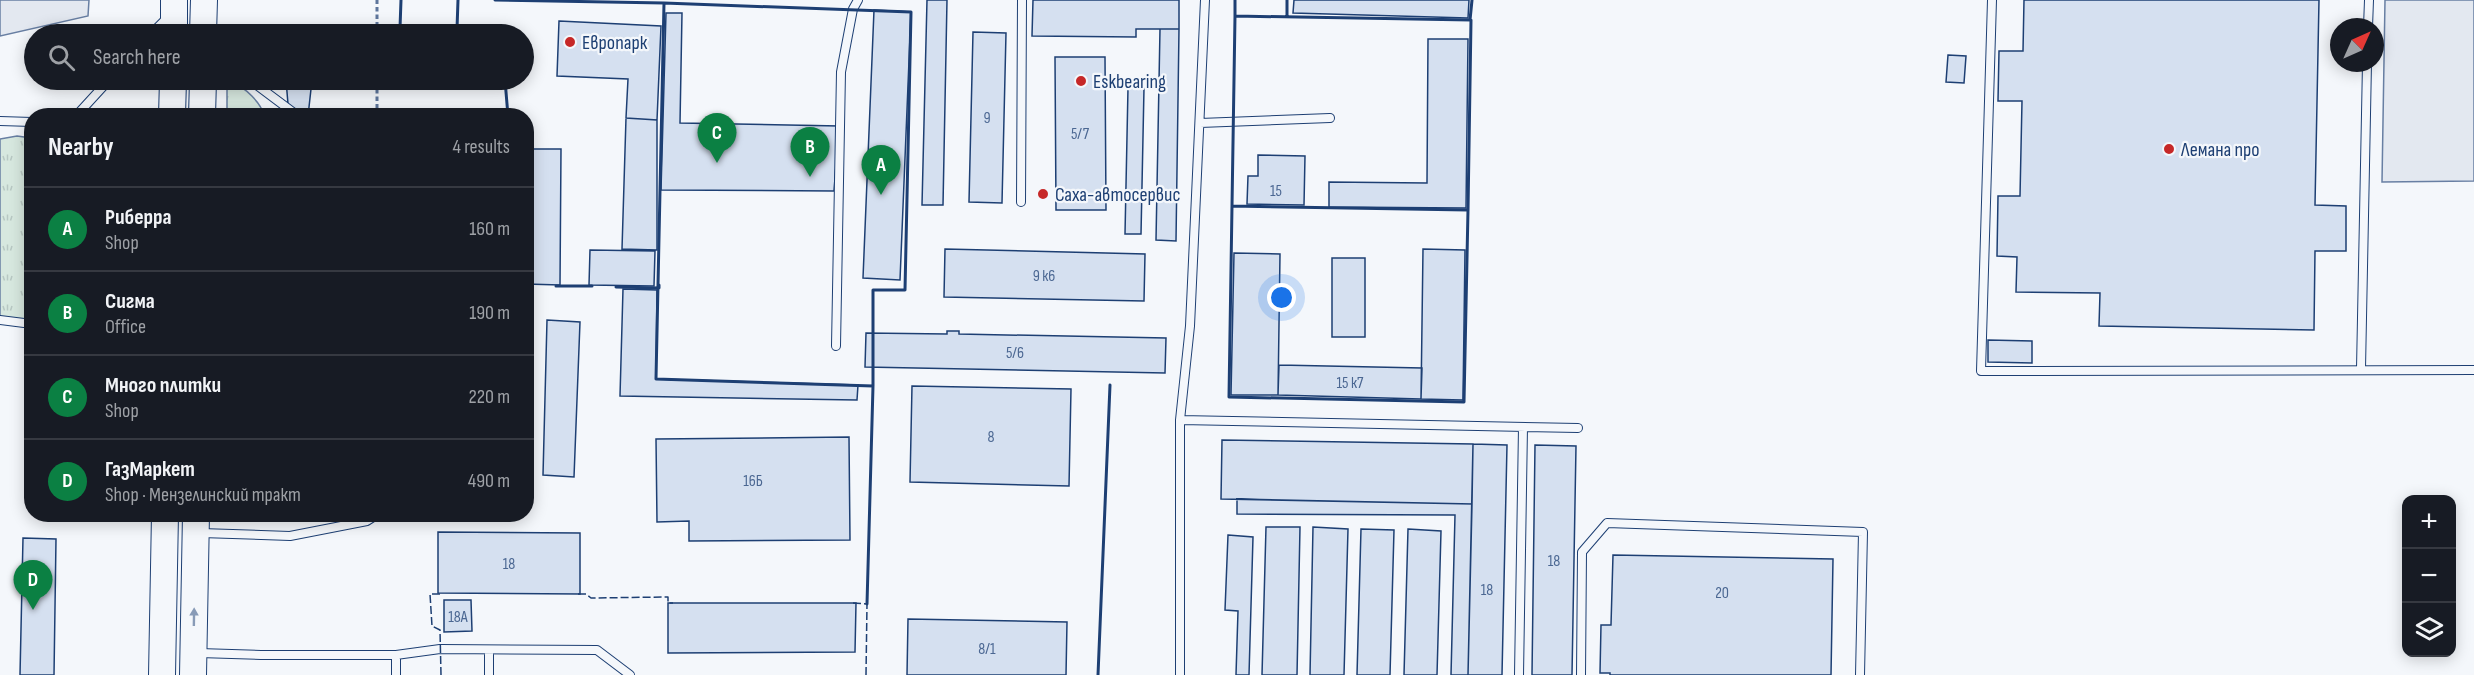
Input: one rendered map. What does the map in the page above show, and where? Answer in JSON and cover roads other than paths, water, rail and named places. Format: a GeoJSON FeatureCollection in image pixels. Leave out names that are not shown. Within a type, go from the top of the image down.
{"type":"FeatureCollection","features":[{"type":"Feature","properties":{"kind":"main road"},"geometry":{"type":"LineString","coordinates":[[203,24],[204,0]]}},
{"type":"Feature","properties":{"kind":"main road"},"geometry":{"type":"LineString","coordinates":[[172,108],[173,90]]}},
{"type":"Feature","properties":{"kind":"main road"},"geometry":{"type":"LineString","coordinates":[[202,108],[203,90]]}},
{"type":"Feature","properties":{"kind":"main road"},"geometry":{"type":"LineString","coordinates":[[162,675],[165,522]]}},
{"type":"Feature","properties":{"kind":"main road"},"geometry":{"type":"LineString","coordinates":[[193,664],[196,524]]}},
{"type":"Feature","properties":{"kind":"lane"},"geometry":{"type":"LineString","coordinates":[[836,346],[841,72],[854,9],[858,0]]}},
{"type":"Feature","properties":{"kind":"lane"},"geometry":{"type":"LineString","coordinates":[[1021,202],[1022,0]]}},
{"type":"Feature","properties":{"kind":"lane"},"geometry":{"type":"LineString","coordinates":[[1180,675],[1180,420],[1190,326],[1205,0]]}},
{"type":"Feature","properties":{"kind":"lane"},"geometry":{"type":"LineString","coordinates":[[1992,0],[1982,371],[2474,370]]}},
{"type":"Feature","properties":{"kind":"lane"},"geometry":{"type":"LineString","coordinates":[[2368,18],[2369,0]]}},
{"type":"Feature","properties":{"kind":"lane"},"geometry":{"type":"LineString","coordinates":[[2361,369],[2367,72]]}},
{"type":"Feature","properties":{"kind":"lane"},"geometry":{"type":"LineString","coordinates":[[83,108],[100,90]]}},
{"type":"Feature","properties":{"kind":"lane"},"geometry":{"type":"LineString","coordinates":[[263,90],[287,108]]}},
{"type":"Feature","properties":{"kind":"lane"},"geometry":{"type":"LineString","coordinates":[[1200,123],[1330,118]]}},
{"type":"Feature","properties":{"kind":"lane"},"geometry":{"type":"LineString","coordinates":[[0,121],[24,122]]}},
{"type":"Feature","properties":{"kind":"lane"},"geometry":{"type":"LineString","coordinates":[[0,320],[24,323]]}},
{"type":"Feature","properties":{"kind":"lane"},"geometry":{"type":"LineString","coordinates":[[1180,420],[1578,428]]}},
{"type":"Feature","properties":{"kind":"lane"},"geometry":{"type":"LineString","coordinates":[[1519,675],[1523,427]]}},
{"type":"Feature","properties":{"kind":"lane"},"geometry":{"type":"LineString","coordinates":[[196,524],[290,536],[357,522]]}},
{"type":"Feature","properties":{"kind":"lane"},"geometry":{"type":"LineString","coordinates":[[1581,675],[1582,552],[1608,523],[1863,532],[1860,675]]}},
{"type":"Feature","properties":{"kind":"lane"},"geometry":{"type":"LineString","coordinates":[[193,664],[261,656],[396,655],[440,649],[597,650],[630,675]]}},
{"type":"Feature","properties":{"kind":"lane"},"geometry":{"type":"LineString","coordinates":[[489,650],[489,675]]}},
{"type":"Feature","properties":{"kind":"lane"},"geometry":{"type":"LineString","coordinates":[[396,655],[396,675]]}},
{"type":"Feature","properties":{"kind":"place","name":"Европарк"},"geometry":{"type":"Point","coordinates":[570,42]}},
{"type":"Feature","properties":{"kind":"place","name":"Eskbearing"},"geometry":{"type":"Point","coordinates":[1081,81]}},
{"type":"Feature","properties":{"kind":"place","name":"Лемана про"},"geometry":{"type":"Point","coordinates":[2169,149]}},
{"type":"Feature","properties":{"kind":"place","name":"Много плитки"},"geometry":{"type":"Point","coordinates":[717,163]}},
{"type":"Feature","properties":{"kind":"place","name":"Сигма"},"geometry":{"type":"Point","coordinates":[810,177]}},
{"type":"Feature","properties":{"kind":"place","name":"Саха-автосервис"},"geometry":{"type":"Point","coordinates":[1043,194]}},
{"type":"Feature","properties":{"kind":"place","name":"Риберра"},"geometry":{"type":"Point","coordinates":[881,195]}},
{"type":"Feature","properties":{"kind":"place","name":"ГазМаркет"},"geometry":{"type":"Point","coordinates":[33,610]}}]}
